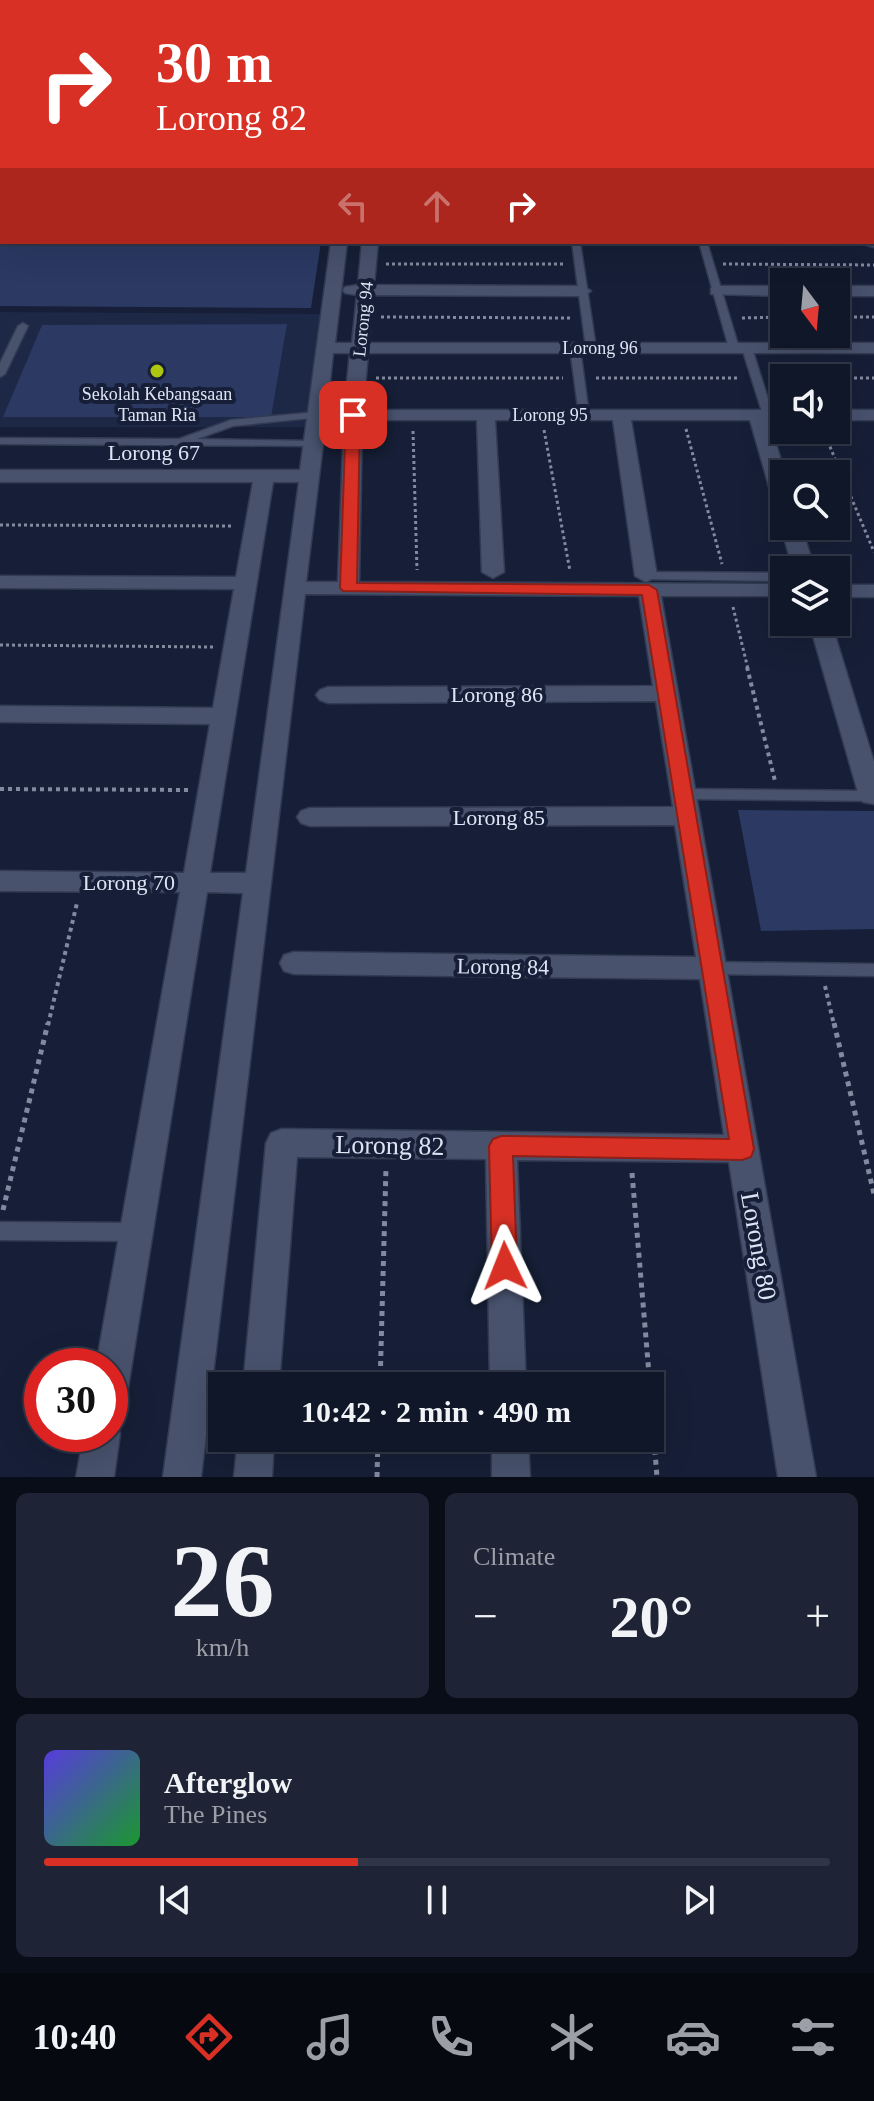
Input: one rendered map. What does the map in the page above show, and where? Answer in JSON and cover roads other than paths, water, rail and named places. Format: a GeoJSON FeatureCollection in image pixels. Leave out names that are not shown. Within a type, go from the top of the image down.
{"type":"FeatureCollection","features":[{"type":"Feature","properties":{"kind":"street"},"geometry":{"type":"LineString","coordinates":[[182,1477],[339,244]]}},
{"type":"Feature","properties":{"kind":"street","name":"Lorong 94"},"geometry":{"type":"LineString","coordinates":[[348,588],[353,415],[370,244]]}},
{"type":"Feature","properties":{"kind":"street"},"geometry":{"type":"LineString","coordinates":[[332,290],[583,291]]}},
{"type":"Feature","properties":{"kind":"street"},"geometry":{"type":"LineString","coordinates":[[717,291],[770,291]]}},
{"type":"Feature","properties":{"kind":"street"},"geometry":{"type":"LineString","coordinates":[[850,291],[874,291]]}},
{"type":"Feature","properties":{"kind":"street","name":"Lorong 96"},"geometry":{"type":"LineString","coordinates":[[325,348],[874,348]]}},
{"type":"Feature","properties":{"kind":"street","name":"Lorong 95"},"geometry":{"type":"LineString","coordinates":[[317,415],[770,415]]}},
{"type":"Feature","properties":{"kind":"street"},"geometry":{"type":"LineString","coordinates":[[486,415],[493,572]]}},
{"type":"Feature","properties":{"kind":"street","name":"Lorong 80"},"geometry":{"type":"LineString","coordinates":[[621,415],[797,1477]]}},
{"type":"Feature","properties":{"kind":"street"},"geometry":{"type":"LineString","coordinates":[[850,415],[874,415]]}},
{"type":"Feature","properties":{"kind":"street","name":"Lorong 67"},"geometry":{"type":"LineString","coordinates":[[0,476],[309,476]]}},
{"type":"Feature","properties":{"kind":"street"},"geometry":{"type":"LineString","coordinates":[[117,1348],[264,476]]}},
{"type":"Feature","properties":{"kind":"street"},"geometry":{"type":"LineString","coordinates":[[0,582],[246,583]]}},
{"type":"Feature","properties":{"kind":"street"},"geometry":{"type":"LineString","coordinates":[[295,588],[573,589],[648,583],[770,589]]}},
{"type":"Feature","properties":{"kind":"street"},"geometry":{"type":"LineString","coordinates":[[850,591],[874,591]]}},
{"type":"Feature","properties":{"kind":"street"},"geometry":{"type":"LineString","coordinates":[[824,636],[873,796]]}},
{"type":"Feature","properties":{"kind":"street","name":"Lorong 86"},"geometry":{"type":"LineString","coordinates":[[328,695],[666,693]]}},
{"type":"Feature","properties":{"kind":"street"},"geometry":{"type":"LineString","coordinates":[[0,714],[224,716]]}},
{"type":"Feature","properties":{"kind":"street","name":"Lorong 85"},"geometry":{"type":"LineString","coordinates":[[310,817],[685,805]]}},
{"type":"Feature","properties":{"kind":"street","name":"Lorong 70"},"geometry":{"type":"LineString","coordinates":[[0,881],[257,883]]}},
{"type":"Feature","properties":{"kind":"street","name":"Lorong 84"},"geometry":{"type":"LineString","coordinates":[[294,963],[712,968]]}},
{"type":"Feature","properties":{"kind":"street","name":"Lorong 82"},"geometry":{"type":"LineString","coordinates":[[262,1372],[282,1143],[387,1147],[742,1149]]}},
{"type":"Feature","properties":{"kind":"street"},"geometry":{"type":"LineString","coordinates":[[501,1146],[508,1372]]}},
{"type":"Feature","properties":{"kind":"street"},"geometry":{"type":"LineString","coordinates":[[95,1477],[99,1452]]}},
{"type":"Feature","properties":{"kind":"street"},"geometry":{"type":"LineString","coordinates":[[253,1477],[255,1452]]}},
{"type":"Feature","properties":{"kind":"street"},"geometry":{"type":"LineString","coordinates":[[510,1452],[511,1477]]}},
{"type":"Feature","properties":{"kind":"lane"},"geometry":{"type":"LineString","coordinates":[[576,244],[587,318],[583,348],[584,415]]}},
{"type":"Feature","properties":{"kind":"lane"},"geometry":{"type":"LineString","coordinates":[[704,244],[725,318],[770,415]]}},
{"type":"Feature","properties":{"kind":"lane"},"geometry":{"type":"LineString","coordinates":[[0,374],[23,326]]}},
{"type":"Feature","properties":{"kind":"lane"},"geometry":{"type":"LineString","coordinates":[[180,442],[231,423],[317,415]]}},
{"type":"Feature","properties":{"kind":"lane"},"geometry":{"type":"LineString","coordinates":[[0,441],[313,443]]}},
{"type":"Feature","properties":{"kind":"lane"},"geometry":{"type":"LineString","coordinates":[[648,583],[770,578]]}},
{"type":"Feature","properties":{"kind":"lane"},"geometry":{"type":"LineString","coordinates":[[685,805],[873,796]]}},
{"type":"Feature","properties":{"kind":"lane"},"geometry":{"type":"LineString","coordinates":[[712,968],[874,970]]}},
{"type":"Feature","properties":{"kind":"lane"},"geometry":{"type":"LineString","coordinates":[[0,1231],[136,1232]]}},
{"type":"Feature","properties":{"kind":"place","name":"Sekolah Kebangsaan Taman Ria"},"geometry":{"type":"Point","coordinates":[157,371]}}]}
